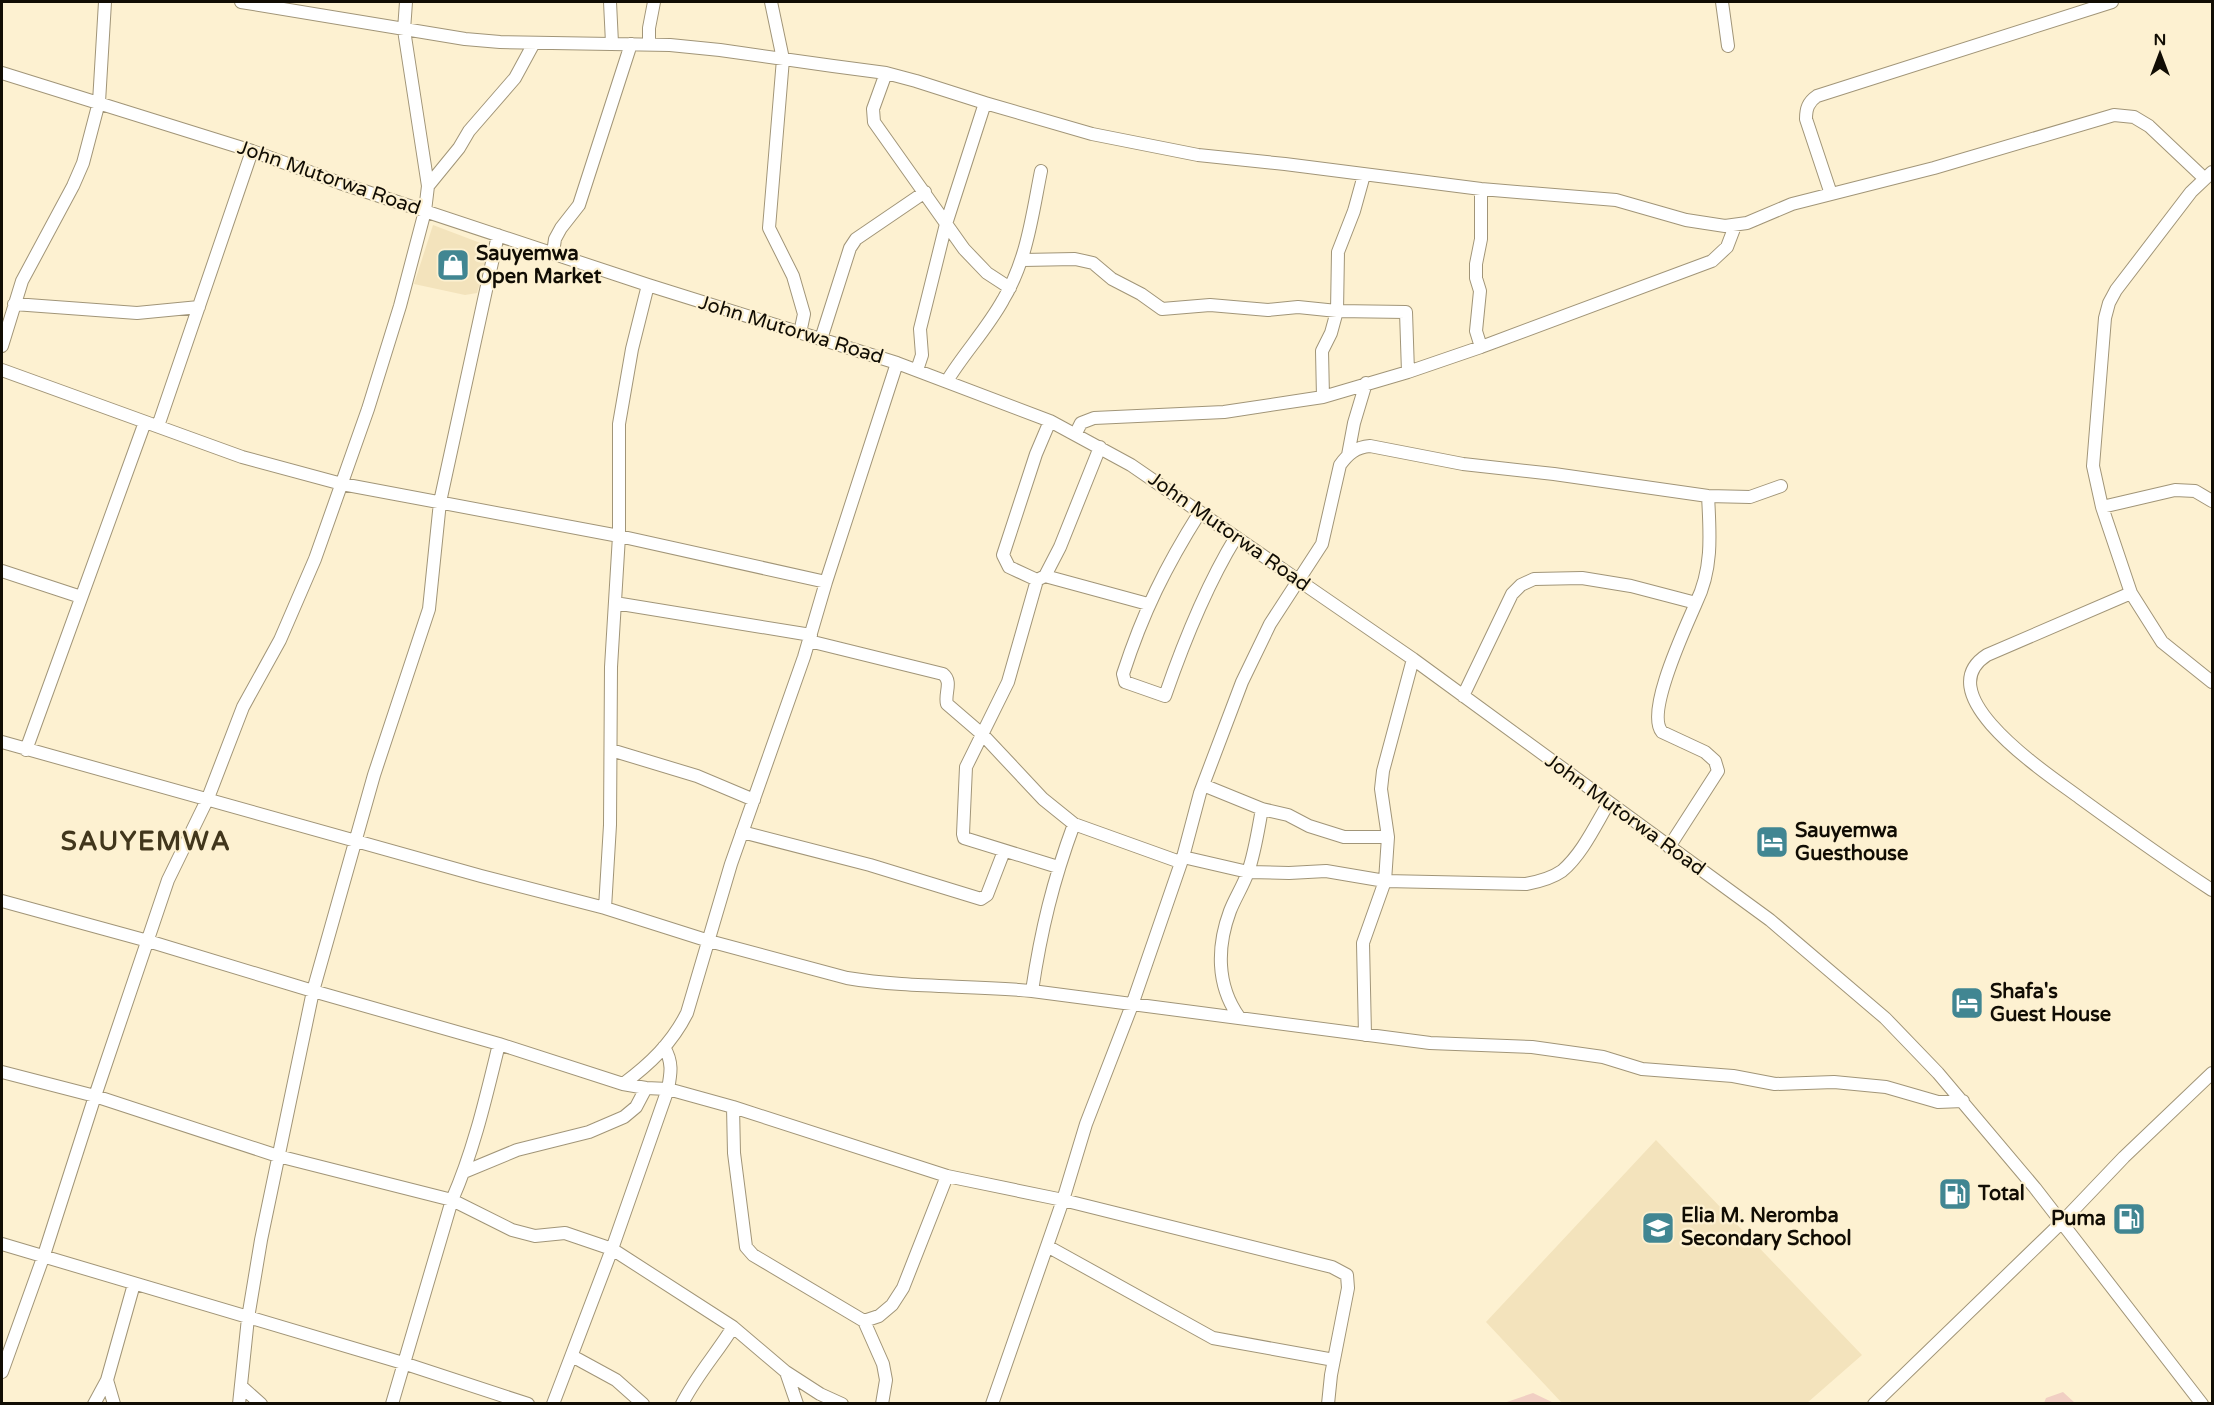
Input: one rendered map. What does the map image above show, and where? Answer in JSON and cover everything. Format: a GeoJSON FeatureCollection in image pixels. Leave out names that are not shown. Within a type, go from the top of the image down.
{"type":"FeatureCollection","features":[{"type":"Feature","properties":{"kind":"street"},"geometry":{"type":"LineString","coordinates":[[2,346],[22,281],[73,186],[82,163],[99,102],[105,2]]}},
{"type":"Feature","properties":{"kind":"street"},"geometry":{"type":"LineString","coordinates":[[241,2],[404,30],[488,41],[612,43],[720,50],[886,74],[1092,134],[1198,155],[1481,189],[1616,200],[1686,220],[1735,226],[1761,218],[1792,204],[1934,168],[2114,115],[2134,117],[2143,121],[2208,175],[2191,192],[2116,290],[2109,303],[2105,318],[2093,466],[2102,507],[2131,592],[2162,642],[2212,682]]}},
{"type":"Feature","properties":{"kind":"street"},"geometry":{"type":"LineString","coordinates":[[2,1369],[44,1256],[168,880],[208,798],[243,707],[280,640],[315,559],[368,410],[400,306],[425,211],[428,186],[404,30],[406,2]]}},
{"type":"Feature","properties":{"kind":"street"},"geometry":{"type":"LineString","coordinates":[[610,2],[612,43]]}},
{"type":"Feature","properties":{"kind":"street"},"geometry":{"type":"LineString","coordinates":[[649,45],[649,28],[654,2]]}},
{"type":"Feature","properties":{"kind":"street"},"geometry":{"type":"LineString","coordinates":[[771,2],[783,59],[769,228],[793,276],[804,314],[800,333]]}},
{"type":"Feature","properties":{"kind":"street"},"geometry":{"type":"LineString","coordinates":[[1722,2],[1728,46]]}},
{"type":"Feature","properties":{"kind":"street"},"geometry":{"type":"LineString","coordinates":[[1831,194],[1806,119],[1811,100],[1817,96],[2112,2]]}},
{"type":"Feature","properties":{"kind":"street"},"geometry":{"type":"LineString","coordinates":[[428,186],[469,131],[516,78],[534,43]]}},
{"type":"Feature","properties":{"kind":"street"},"geometry":{"type":"LineString","coordinates":[[553,253],[555,239],[579,205],[631,44]]}},
{"type":"Feature","properties":{"kind":"street","name":"John Mutorwa Road"},"geometry":{"type":"LineString","coordinates":[[2,73],[252,151],[340,183],[648,285],[897,363],[1050,421],[1076,433],[1131,465],[1413,659],[1608,804],[1770,920],[1885,1018],[1963,1101],[2062,1222],[2202,1404]]}},
{"type":"Feature","properties":{"kind":"street"},"geometry":{"type":"LineString","coordinates":[[886,74],[873,109],[874,122],[976,263],[1010,288]]}},
{"type":"Feature","properties":{"kind":"street"},"geometry":{"type":"LineString","coordinates":[[917,370],[922,355],[920,329],[946,224],[985,103]]}},
{"type":"Feature","properties":{"kind":"street"},"geometry":{"type":"LineString","coordinates":[[158,426],[252,151]]}},
{"type":"Feature","properties":{"kind":"street"},"geometry":{"type":"LineString","coordinates":[[947,381],[1002,302],[1023,260],[1041,171]]}},
{"type":"Feature","properties":{"kind":"street"},"geometry":{"type":"LineString","coordinates":[[1323,397],[1322,351],[1331,333],[1337,311],[1338,252],[1354,211],[1364,174]]}},
{"type":"Feature","properties":{"kind":"street"},"geometry":{"type":"LineString","coordinates":[[1481,189],[1481,240],[1476,264],[1476,278],[1480,291],[1476,331],[1481,347]]}},
{"type":"Feature","properties":{"kind":"street"},"geometry":{"type":"LineString","coordinates":[[821,339],[850,248],[856,238],[925,192]]}},
{"type":"Feature","properties":{"kind":"street"},"geometry":{"type":"LineString","coordinates":[[1076,433],[1077,428],[1086,420],[1106,416],[1224,412],[1323,397],[1408,372],[1712,261],[1727,247],[1735,226]]}},
{"type":"Feature","properties":{"kind":"street"},"geometry":{"type":"LineString","coordinates":[[240,1404],[248,1318],[278,1156],[314,992],[374,775],[429,609],[440,502],[498,235]]}},
{"type":"Feature","properties":{"kind":"street"},"geometry":{"type":"LineString","coordinates":[[1023,260],[1075,259],[1093,263],[1112,279],[1142,294],[1162,309],[1210,305],[1268,310],[1298,307],[1337,311],[1406,312],[1408,372]]}},
{"type":"Feature","properties":{"kind":"street"},"geometry":{"type":"LineString","coordinates":[[605,908],[610,825],[611,667],[619,536],[619,424],[632,349],[648,285]]}},
{"type":"Feature","properties":{"kind":"street"},"geometry":{"type":"LineString","coordinates":[[14,304],[137,313],[199,307]]}},
{"type":"Feature","properties":{"kind":"street"},"geometry":{"type":"LineString","coordinates":[[623,1084],[648,1065],[677,1033],[687,1013],[742,832],[810,638],[897,363]]}},
{"type":"Feature","properties":{"kind":"street"},"geometry":{"type":"LineString","coordinates":[[2,370],[242,457],[342,484],[619,536],[826,582]]}},
{"type":"Feature","properties":{"kind":"street"},"geometry":{"type":"LineString","coordinates":[[1348,455],[1354,423],[1366,383]]}},
{"type":"Feature","properties":{"kind":"street"},"geometry":{"type":"LineString","coordinates":[[1050,421],[1036,454],[1003,555],[1006,564],[1041,578],[1148,604]]}},
{"type":"Feature","properties":{"kind":"street"},"geometry":{"type":"LineString","coordinates":[[26,750],[145,422]]}},
{"type":"Feature","properties":{"kind":"street"},"geometry":{"type":"LineString","coordinates":[[992,1404],[1063,1200],[1086,1124],[1132,1005],[1182,860],[1203,785],[1242,682],[1270,624],[1322,544],[1340,465],[1348,455],[1360,447],[1370,446],[1463,464],[1554,474],[1708,496],[1750,497],[1782,486]]}},
{"type":"Feature","properties":{"kind":"street"},"geometry":{"type":"LineString","coordinates":[[1058,867],[968,841],[963,834],[966,767],[1008,682],[1041,578],[1060,547],[1100,447]]}},
{"type":"Feature","properties":{"kind":"street"},"geometry":{"type":"LineString","coordinates":[[2102,507],[2175,490],[2195,491],[2212,501]]}},
{"type":"Feature","properties":{"kind":"street"},"geometry":{"type":"LineString","coordinates":[[1669,847],[1718,771],[1715,760],[1705,752],[1662,732],[1657,720],[1665,683],[1703,589],[1710,543],[1708,496]]}},
{"type":"Feature","properties":{"kind":"street"},"geometry":{"type":"LineString","coordinates":[[1200,512],[1171,559],[1148,604],[1122,679],[1129,685],[1165,696],[1183,644],[1223,557],[1236,537]]}},
{"type":"Feature","properties":{"kind":"street"},"geometry":{"type":"LineString","coordinates":[[2,572],[81,597]]}},
{"type":"Feature","properties":{"kind":"street"},"geometry":{"type":"LineString","coordinates":[[1463,696],[1512,594],[1521,585],[1534,579],[1582,578],[1631,586],[1696,603]]}},
{"type":"Feature","properties":{"kind":"street"},"geometry":{"type":"LineString","coordinates":[[2131,592],[1987,655],[1973,667],[1970,677],[1971,687],[1987,719],[2018,751],[2148,849],[2212,890]]}},
{"type":"Feature","properties":{"kind":"street"},"geometry":{"type":"LineString","coordinates":[[615,603],[810,638],[943,674],[947,677],[948,682],[947,704],[983,735],[1043,799],[1074,824],[1182,860],[1248,872],[1326,871],[1385,881],[1526,884],[1561,871],[1582,848],[1608,804]]}},
{"type":"Feature","properties":{"kind":"street"},"geometry":{"type":"LineString","coordinates":[[1365,1035],[1363,942],[1385,881],[1388,837],[1381,789],[1383,771],[1413,659]]}},
{"type":"Feature","properties":{"kind":"street"},"geometry":{"type":"LineString","coordinates":[[2,742],[605,908],[709,941],[824,973],[869,982],[987,986],[1430,1043],[1532,1047],[1603,1057],[1642,1069],[1733,1076],[1775,1084],[1834,1082],[1886,1088],[1938,1102],[1963,1101]]}},
{"type":"Feature","properties":{"kind":"street"},"geometry":{"type":"LineString","coordinates":[[611,750],[697,776],[754,800]]}},
{"type":"Feature","properties":{"kind":"street"},"geometry":{"type":"LineString","coordinates":[[1203,785],[1262,809],[1288,815],[1309,826],[1344,837],[1388,837]]}},
{"type":"Feature","properties":{"kind":"street"},"geometry":{"type":"LineString","coordinates":[[1239,1017],[1229,999],[1219,958],[1221,941],[1230,911],[1248,872],[1262,809]]}},
{"type":"Feature","properties":{"kind":"street"},"geometry":{"type":"LineString","coordinates":[[1032,991],[1042,929],[1058,867],[1074,824]]}},
{"type":"Feature","properties":{"kind":"street"},"geometry":{"type":"LineString","coordinates":[[742,832],[870,865],[981,899],[987,895],[1004,850]]}},
{"type":"Feature","properties":{"kind":"street"},"geometry":{"type":"LineString","coordinates":[[3,905],[147,941],[314,992],[500,1044],[623,1084],[668,1089],[734,1107],[947,1176],[1063,1200],[1332,1267],[1347,1275],[1348,1288],[1328,1404]]}},
{"type":"Feature","properties":{"kind":"street"},"geometry":{"type":"LineString","coordinates":[[392,1404],[452,1200],[476,1136],[500,1044]]}},
{"type":"Feature","properties":{"kind":"street"},"geometry":{"type":"LineString","coordinates":[[553,1404],[612,1249],[668,1089],[672,1067],[664,1047]]}},
{"type":"Feature","properties":{"kind":"street"},"geometry":{"type":"LineString","coordinates":[[2,1072],[95,1096],[278,1156],[452,1200],[512,1230],[535,1236],[565,1233],[612,1249],[733,1327],[786,1372],[820,1394],[842,1404]]}},
{"type":"Feature","properties":{"kind":"street"},"geometry":{"type":"LineString","coordinates":[[1874,1404],[2062,1222],[2124,1157],[2212,1072]]}},
{"type":"Feature","properties":{"kind":"street"},"geometry":{"type":"LineString","coordinates":[[464,1172],[517,1150],[589,1132],[624,1117],[636,1107],[646,1088]]}},
{"type":"Feature","properties":{"kind":"street"},"geometry":{"type":"LineString","coordinates":[[734,1107],[734,1153],[746,1247],[753,1256],[864,1321],[883,1364],[886,1380],[882,1404]]}},
{"type":"Feature","properties":{"kind":"street"},"geometry":{"type":"LineString","coordinates":[[864,1321],[879,1316],[892,1305],[903,1288],[947,1176]]}},
{"type":"Feature","properties":{"kind":"street"},"geometry":{"type":"LineString","coordinates":[[2,1244],[404,1363],[528,1404]]}},
{"type":"Feature","properties":{"kind":"street"},"geometry":{"type":"LineString","coordinates":[[1047,1246],[1213,1338],[1334,1360]]}},
{"type":"Feature","properties":{"kind":"street"},"geometry":{"type":"LineString","coordinates":[[94,1404],[107,1380],[134,1284]]}},
{"type":"Feature","properties":{"kind":"street"},"geometry":{"type":"LineString","coordinates":[[682,1404],[692,1385],[733,1327]]}},
{"type":"Feature","properties":{"kind":"street"},"geometry":{"type":"LineString","coordinates":[[572,1356],[616,1380],[644,1404]]}},
{"type":"Feature","properties":{"kind":"street"},"geometry":{"type":"LineString","coordinates":[[786,1372],[797,1404]]}},
{"type":"Feature","properties":{"kind":"street"},"geometry":{"type":"LineString","coordinates":[[107,1380],[114,1404]]}},
{"type":"Feature","properties":{"kind":"street"},"geometry":{"type":"LineString","coordinates":[[242,1387],[261,1404]]}},
{"type":"Feature","properties":{"kind":"shaded area","name":"Sauyemwa Open Market"},"geometry":{"type":"Polygon","coordinates":[[[433,225],[491,247],[477,293],[465,295],[414,284],[433,225]]]}},
{"type":"Feature","properties":{"kind":"shaded area","name":"Elia M. Neromba Secondary School"},"geometry":{"type":"Polygon","coordinates":[[[1656,1140],[1862,1355],[1807,1403],[1562,1403],[1486,1322],[1656,1140]]]}},
{"type":"Feature","properties":{"kind":"shaded area"},"geometry":{"type":"Polygon","coordinates":[[[2063,1392],[2075,1403],[2044,1403],[2046,1398],[2063,1392]]]}},
{"type":"Feature","properties":{"kind":"shaded area"},"geometry":{"type":"Polygon","coordinates":[[[1533,1393],[1554,1403],[1504,1403],[1533,1393]]]}},
{"type":"Feature","properties":{"kind":"place","name":"Sauyemwa Open Market"},"geometry":{"type":"Point","coordinates":[453,265]}},
{"type":"Feature","properties":{"kind":"place","name":"Sauyemwa Guesthouse"},"geometry":{"type":"Point","coordinates":[1772,842]}},
{"type":"Feature","properties":{"kind":"place","name":"Shafa's Guest House"},"geometry":{"type":"Point","coordinates":[1967,1003]}},
{"type":"Feature","properties":{"kind":"place","name":"Total"},"geometry":{"type":"Point","coordinates":[1955,1194]}},
{"type":"Feature","properties":{"kind":"place","name":"Puma"},"geometry":{"type":"Point","coordinates":[2129,1219]}},
{"type":"Feature","properties":{"kind":"place","name":"Elia M. Neromba Secondary School"},"geometry":{"type":"Point","coordinates":[1658,1228]}},
{"type":"Feature","properties":{"kind":"district","name":"SAUYEMWA"},"geometry":{"type":"Point","coordinates":[146,841]}}]}
